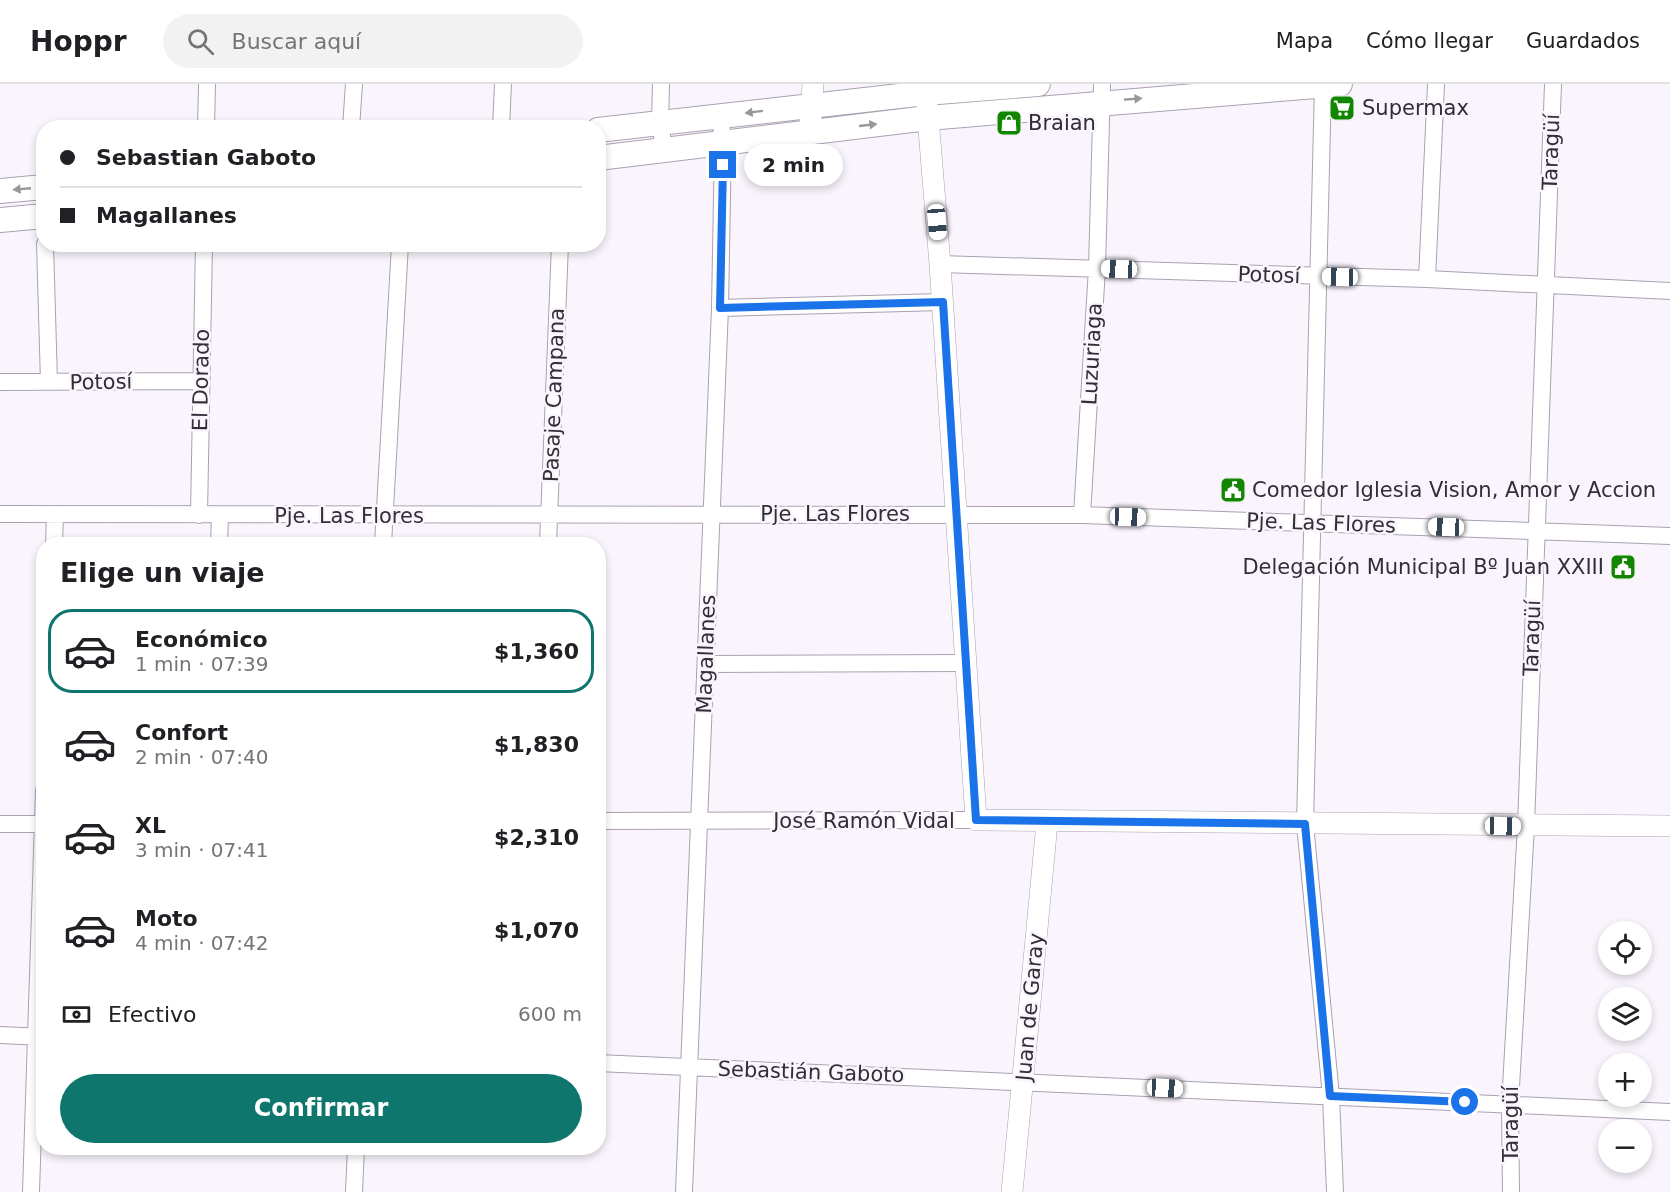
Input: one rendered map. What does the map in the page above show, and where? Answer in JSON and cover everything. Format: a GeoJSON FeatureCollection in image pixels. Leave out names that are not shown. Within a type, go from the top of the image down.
{"type":"FeatureCollection","features":[{"type":"Feature","properties":{"kind":"main road"},"geometry":{"type":"LineString","coordinates":[[606,129],[720,116],[812,95],[926,93],[1038,84]]}},
{"type":"Feature","properties":{"kind":"main road"},"geometry":{"type":"LineString","coordinates":[[606,157],[928,118],[1103,93],[1329,85]]}},
{"type":"Feature","properties":{"kind":"main road"},"geometry":{"type":"LineString","coordinates":[[0,191],[36,188]]}},
{"type":"Feature","properties":{"kind":"main road"},"geometry":{"type":"LineString","coordinates":[[0,220],[36,217]]}},
{"type":"Feature","properties":{"kind":"street"},"geometry":{"type":"LineString","coordinates":[[206,120],[207,84]]}},
{"type":"Feature","properties":{"kind":"street"},"geometry":{"type":"LineString","coordinates":[[352,120],[354,84]]}},
{"type":"Feature","properties":{"kind":"street"},"geometry":{"type":"LineString","coordinates":[[501,120],[503,84]]}},
{"type":"Feature","properties":{"kind":"street"},"geometry":{"type":"LineString","coordinates":[[661,84],[660,123],[664,149]]}},
{"type":"Feature","properties":{"kind":"street"},"geometry":{"type":"LineString","coordinates":[[1427,279],[1436,84]]}},
{"type":"Feature","properties":{"kind":"street","name":"Taragüí"},"geometry":{"type":"LineString","coordinates":[[1511,1192],[1510,1104],[1526,826],[1553,84]]}},
{"type":"Feature","properties":{"kind":"street"},"geometry":{"type":"LineString","coordinates":[[1329,85],[1318,277],[1310,522],[1305,824],[1330,1096],[1335,1192]]}},
{"type":"Feature","properties":{"kind":"street"},"geometry":{"type":"LineString","coordinates":[[926,93],[943,302],[976,820]]}},
{"type":"Feature","properties":{"kind":"street","name":"Luzuriaga"},"geometry":{"type":"LineString","coordinates":[[1082,516],[1097,268],[1103,93]]}},
{"type":"Feature","properties":{"kind":"street"},"geometry":{"type":"LineString","coordinates":[[810,131],[812,95]]}},
{"type":"Feature","properties":{"kind":"street","name":"Magallanes"},"geometry":{"type":"LineString","coordinates":[[684,1192],[697,822],[706,664],[720,308],[723,141],[720,116]]}},
{"type":"Feature","properties":{"kind":"street"},"geometry":{"type":"LineString","coordinates":[[45,252],[49,382]]}},
{"type":"Feature","properties":{"kind":"street","name":"El Dorado"},"geometry":{"type":"LineString","coordinates":[[199,515],[204,252]]}},
{"type":"Feature","properties":{"kind":"street"},"geometry":{"type":"LineString","coordinates":[[383,537],[400,252]]}},
{"type":"Feature","properties":{"kind":"street","name":"Pasaje Campana"},"geometry":{"type":"LineString","coordinates":[[548,537],[560,252]]}},
{"type":"Feature","properties":{"kind":"street","name":"Potosí"},"geometry":{"type":"LineString","coordinates":[[940,264],[1427,279],[1670,291]]}},
{"type":"Feature","properties":{"kind":"street"},"geometry":{"type":"LineString","coordinates":[[720,308],[943,302]]}},
{"type":"Feature","properties":{"kind":"street","name":"Potosí"},"geometry":{"type":"LineString","coordinates":[[0,382],[201,381]]}},
{"type":"Feature","properties":{"kind":"street","name":"Pje. Las Flores"},"geometry":{"type":"LineString","coordinates":[[0,514],[384,516],[955,514],[1310,522],[1670,536]]}},
{"type":"Feature","properties":{"kind":"street"},"geometry":{"type":"LineString","coordinates":[[54,537],[55,515]]}},
{"type":"Feature","properties":{"kind":"street"},"geometry":{"type":"LineString","coordinates":[[219,537],[220,516]]}},
{"type":"Feature","properties":{"kind":"street"},"geometry":{"type":"LineString","coordinates":[[706,664],[966,663]]}},
{"type":"Feature","properties":{"kind":"street","name":"José Ramón Vidal"},"geometry":{"type":"LineString","coordinates":[[606,821],[976,820],[1047,823],[1670,826]]}},
{"type":"Feature","properties":{"kind":"street","name":"Juan de Garay"},"geometry":{"type":"LineString","coordinates":[[1012,1192],[1047,823]]}},
{"type":"Feature","properties":{"kind":"street"},"geometry":{"type":"LineString","coordinates":[[0,824],[36,825]]}},
{"type":"Feature","properties":{"kind":"street"},"geometry":{"type":"LineString","coordinates":[[0,1035],[36,1037]]}},
{"type":"Feature","properties":{"kind":"street","name":"Sebastián Gaboto"},"geometry":{"type":"LineString","coordinates":[[606,1063],[1670,1112]]}},
{"type":"Feature","properties":{"kind":"street"},"geometry":{"type":"LineString","coordinates":[[31,1192],[36,1106]]}},
{"type":"Feature","properties":{"kind":"street"},"geometry":{"type":"LineString","coordinates":[[354,1192],[356,1155]]}},
{"type":"Feature","properties":{"kind":"place","name":"Supermax"},"geometry":{"type":"Point","coordinates":[1342,108]}},
{"type":"Feature","properties":{"kind":"place","name":"Braian"},"geometry":{"type":"Point","coordinates":[1009,123]}},
{"type":"Feature","properties":{"kind":"place","name":"Comedor Iglesia Vision, Amor y Accion"},"geometry":{"type":"Point","coordinates":[1233,490]}},
{"type":"Feature","properties":{"kind":"place","name":"Delegación Municipal Bº Juan XXIII"},"geometry":{"type":"Point","coordinates":[1623,567]}},
{"type":"Feature","properties":{"kind":"route"},"geometry":{"type":"LineString","coordinates":[[723,165],[720,308],[943,302],[976,820],[1047,823],[1305,824],[1330,1096],[1465,1102]]}}]}
